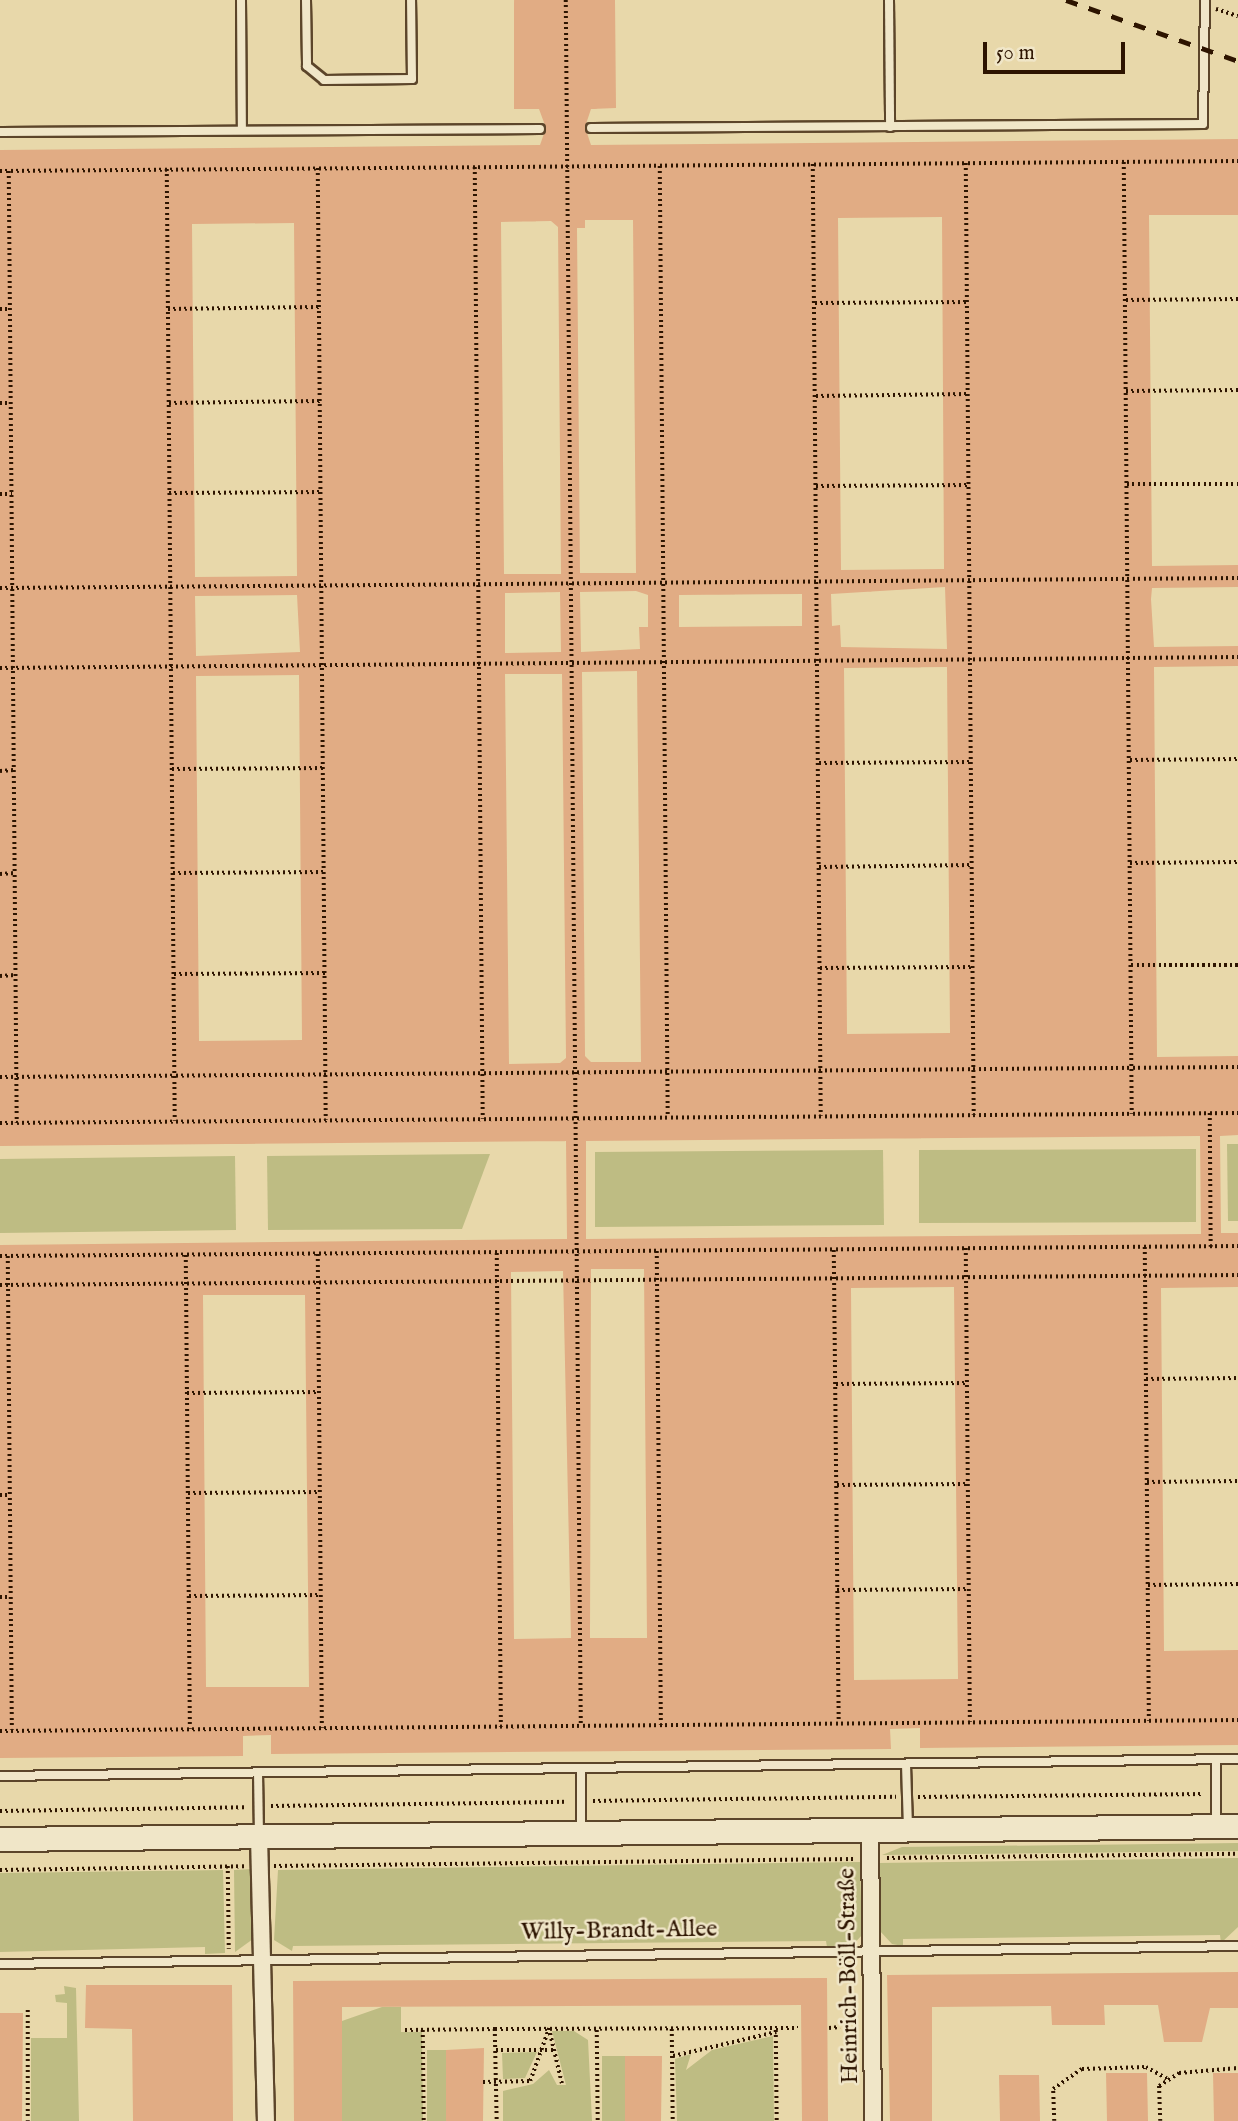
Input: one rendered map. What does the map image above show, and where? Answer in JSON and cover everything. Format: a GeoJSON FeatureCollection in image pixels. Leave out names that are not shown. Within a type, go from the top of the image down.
{"type":"FeatureCollection","features":[{"type":"Feature","properties":{"kind":"main road"},"geometry":{"type":"LineString","coordinates":[[0,1839],[1227,1826]]}},
{"type":"Feature","properties":{"kind":"street","name":"Heinrich-Böll-Straße"},"geometry":{"type":"LineString","coordinates":[[870,1830],[873,2121]]}},
{"type":"Feature","properties":{"kind":"street"},"geometry":{"type":"LineString","coordinates":[[259,1836],[264,1962],[265,2121]]}},
{"type":"Feature","properties":{"kind":"lane"},"geometry":{"type":"LineString","coordinates":[[241,0],[242,131]]}},
{"type":"Feature","properties":{"kind":"lane"},"geometry":{"type":"LineString","coordinates":[[306,0],[307,66],[324,80],[412,79],[411,0]]}},
{"type":"Feature","properties":{"kind":"lane"},"geometry":{"type":"LineString","coordinates":[[889,0],[891,127]]}},
{"type":"Feature","properties":{"kind":"lane"},"geometry":{"type":"LineString","coordinates":[[591,128],[1203,124],[1205,0]]}},
{"type":"Feature","properties":{"kind":"lane"},"geometry":{"type":"LineString","coordinates":[[0,132],[540,129]]}},
{"type":"Feature","properties":{"kind":"lane"},"geometry":{"type":"LineString","coordinates":[[1216,1759],[1216,1794],[1227,1826]]}},
{"type":"Feature","properties":{"kind":"lane"},"geometry":{"type":"LineString","coordinates":[[0,1776],[1238,1759]]}},
{"type":"Feature","properties":{"kind":"lane"},"geometry":{"type":"LineString","coordinates":[[906,1763],[908,1829]]}},
{"type":"Feature","properties":{"kind":"lane"},"geometry":{"type":"LineString","coordinates":[[581,1768],[581,1833]]}},
{"type":"Feature","properties":{"kind":"lane"},"geometry":{"type":"LineString","coordinates":[[258,1772],[259,1836]]}},
{"type":"Feature","properties":{"kind":"lane","name":"Willy-Brandt-Allee"},"geometry":{"type":"LineString","coordinates":[[0,1964],[872,1954],[1238,1946]]}},
{"type":"Feature","properties":{"kind":"path"},"geometry":{"type":"LineString","coordinates":[[566,0],[581,1726]]}},
{"type":"Feature","properties":{"kind":"path"},"geometry":{"type":"LineString","coordinates":[[0,171],[1238,161]]}},
{"type":"Feature","properties":{"kind":"path"},"geometry":{"type":"LineString","coordinates":[[1125,162],[1132,1114]]}},
{"type":"Feature","properties":{"kind":"path"},"geometry":{"type":"LineString","coordinates":[[967,163],[974,1115]]}},
{"type":"Feature","properties":{"kind":"path"},"geometry":{"type":"LineString","coordinates":[[813,164],[821,1116]]}},
{"type":"Feature","properties":{"kind":"path"},"geometry":{"type":"LineString","coordinates":[[660,166],[668,1117]]}},
{"type":"Feature","properties":{"kind":"path"},"geometry":{"type":"LineString","coordinates":[[475,167],[475,584],[483,1119]]}},
{"type":"Feature","properties":{"kind":"path"},"geometry":{"type":"LineString","coordinates":[[318,168],[326,1120]]}},
{"type":"Feature","properties":{"kind":"path"},"geometry":{"type":"LineString","coordinates":[[167,169],[175,1121]]}},
{"type":"Feature","properties":{"kind":"path"},"geometry":{"type":"LineString","coordinates":[[9,171],[17,1123]]}},
{"type":"Feature","properties":{"kind":"path"},"geometry":{"type":"LineString","coordinates":[[1126,300],[1238,299]]}},
{"type":"Feature","properties":{"kind":"path"},"geometry":{"type":"LineString","coordinates":[[815,303],[968,302]]}},
{"type":"Feature","properties":{"kind":"path"},"geometry":{"type":"LineString","coordinates":[[168,309],[319,307]]}},
{"type":"Feature","properties":{"kind":"path"},"geometry":{"type":"LineString","coordinates":[[0,309],[10,309]]}},
{"type":"Feature","properties":{"kind":"path"},"geometry":{"type":"LineString","coordinates":[[1126,391],[1238,390]]}},
{"type":"Feature","properties":{"kind":"path"},"geometry":{"type":"LineString","coordinates":[[816,396],[968,394]]}},
{"type":"Feature","properties":{"kind":"path"},"geometry":{"type":"LineString","coordinates":[[169,403],[320,401]]}},
{"type":"Feature","properties":{"kind":"path"},"geometry":{"type":"LineString","coordinates":[[0,403],[11,403]]}},
{"type":"Feature","properties":{"kind":"path"},"geometry":{"type":"LineString","coordinates":[[1127,484],[1238,484]]}},
{"type":"Feature","properties":{"kind":"path"},"geometry":{"type":"LineString","coordinates":[[816,486],[969,485]]}},
{"type":"Feature","properties":{"kind":"path"},"geometry":{"type":"LineString","coordinates":[[169,493],[321,492]]}},
{"type":"Feature","properties":{"kind":"path"},"geometry":{"type":"LineString","coordinates":[[0,494],[12,494]]}},
{"type":"Feature","properties":{"kind":"path"},"geometry":{"type":"LineString","coordinates":[[0,588],[1238,578]]}},
{"type":"Feature","properties":{"kind":"path"},"geometry":{"type":"LineString","coordinates":[[0,667],[1238,657]]}},
{"type":"Feature","properties":{"kind":"path"},"geometry":{"type":"LineString","coordinates":[[1129,760],[1238,759]]}},
{"type":"Feature","properties":{"kind":"path"},"geometry":{"type":"LineString","coordinates":[[818,763],[971,762]]}},
{"type":"Feature","properties":{"kind":"path"},"geometry":{"type":"LineString","coordinates":[[172,769],[323,768]]}},
{"type":"Feature","properties":{"kind":"path"},"geometry":{"type":"LineString","coordinates":[[0,771],[14,770]]}},
{"type":"Feature","properties":{"kind":"path"},"geometry":{"type":"LineString","coordinates":[[1130,863],[1238,862]]}},
{"type":"Feature","properties":{"kind":"path"},"geometry":{"type":"LineString","coordinates":[[819,867],[972,865]]}},
{"type":"Feature","properties":{"kind":"path"},"geometry":{"type":"LineString","coordinates":[[173,873],[324,872]]}},
{"type":"Feature","properties":{"kind":"path"},"geometry":{"type":"LineString","coordinates":[[0,874],[15,873]]}},
{"type":"Feature","properties":{"kind":"path"},"geometry":{"type":"LineString","coordinates":[[1131,965],[1238,965]]}},
{"type":"Feature","properties":{"kind":"path"},"geometry":{"type":"LineString","coordinates":[[820,968],[973,967]]}},
{"type":"Feature","properties":{"kind":"path"},"geometry":{"type":"LineString","coordinates":[[174,974],[325,973]]}},
{"type":"Feature","properties":{"kind":"path"},"geometry":{"type":"LineString","coordinates":[[0,976],[16,975]]}},
{"type":"Feature","properties":{"kind":"path"},"geometry":{"type":"LineString","coordinates":[[0,1077],[1238,1067]]}},
{"type":"Feature","properties":{"kind":"path"},"geometry":{"type":"LineString","coordinates":[[1210,1113],[1211,1247]]}},
{"type":"Feature","properties":{"kind":"path"},"geometry":{"type":"LineString","coordinates":[[0,1123],[1238,1113]]}},
{"type":"Feature","properties":{"kind":"path"},"geometry":{"type":"LineString","coordinates":[[0,1256],[1238,1246]]}},
{"type":"Feature","properties":{"kind":"path"},"geometry":{"type":"LineString","coordinates":[[1145,1247],[1149,1721]]}},
{"type":"Feature","properties":{"kind":"path"},"geometry":{"type":"LineString","coordinates":[[966,1248],[970,1722]]}},
{"type":"Feature","properties":{"kind":"path"},"geometry":{"type":"LineString","coordinates":[[834,1250],[839,1723]]}},
{"type":"Feature","properties":{"kind":"path"},"geometry":{"type":"LineString","coordinates":[[657,1251],[661,1725]]}},
{"type":"Feature","properties":{"kind":"path"},"geometry":{"type":"LineString","coordinates":[[497,1252],[501,1727]]}},
{"type":"Feature","properties":{"kind":"path"},"geometry":{"type":"LineString","coordinates":[[318,1254],[322,1728]]}},
{"type":"Feature","properties":{"kind":"path"},"geometry":{"type":"LineString","coordinates":[[186,1255],[190,1729]]}},
{"type":"Feature","properties":{"kind":"path"},"geometry":{"type":"LineString","coordinates":[[8,1256],[12,1731]]}},
{"type":"Feature","properties":{"kind":"path"},"geometry":{"type":"LineString","coordinates":[[0,1285],[1238,1275]]}},
{"type":"Feature","properties":{"kind":"path"},"geometry":{"type":"LineString","coordinates":[[1146,1379],[1238,1378]]}},
{"type":"Feature","properties":{"kind":"path"},"geometry":{"type":"LineString","coordinates":[[835,1384],[968,1383]]}},
{"type":"Feature","properties":{"kind":"path"},"geometry":{"type":"LineString","coordinates":[[0,1390],[9,1390]]}},
{"type":"Feature","properties":{"kind":"path"},"geometry":{"type":"LineString","coordinates":[[187,1393],[320,1392]]}},
{"type":"Feature","properties":{"kind":"path"},"geometry":{"type":"LineString","coordinates":[[1147,1482],[1238,1481]]}},
{"type":"Feature","properties":{"kind":"path"},"geometry":{"type":"LineString","coordinates":[[836,1485],[968,1483]]}},
{"type":"Feature","properties":{"kind":"path"},"geometry":{"type":"LineString","coordinates":[[188,1493],[320,1492]]}},
{"type":"Feature","properties":{"kind":"path"},"geometry":{"type":"LineString","coordinates":[[0,1494],[10,1494]]}},
{"type":"Feature","properties":{"kind":"path"},"geometry":{"type":"LineString","coordinates":[[1148,1584],[1238,1584]]}},
{"type":"Feature","properties":{"kind":"path"},"geometry":{"type":"LineString","coordinates":[[837,1590],[969,1589]]}},
{"type":"Feature","properties":{"kind":"path"},"geometry":{"type":"LineString","coordinates":[[188,1596],[321,1595]]}},
{"type":"Feature","properties":{"kind":"path"},"geometry":{"type":"LineString","coordinates":[[0,1597],[11,1597]]}},
{"type":"Feature","properties":{"kind":"path"},"geometry":{"type":"LineString","coordinates":[[0,1731],[1238,1720]]}},
{"type":"Feature","properties":{"kind":"path"},"geometry":{"type":"LineString","coordinates":[[0,1811],[1216,1794]]}},
{"type":"Feature","properties":{"kind":"path"},"geometry":{"type":"LineString","coordinates":[[0,1870],[1238,1854]]}},
{"type":"Feature","properties":{"kind":"path"},"geometry":{"type":"LineString","coordinates":[[228,1866],[229,1955]]}},
{"type":"Feature","properties":{"kind":"path"},"geometry":{"type":"LineString","coordinates":[[28,2010],[28,2121]]}},
{"type":"Feature","properties":{"kind":"path"},"geometry":{"type":"LineString","coordinates":[[483,2082],[530,2081],[549,2028]]}},
{"type":"Feature","properties":{"kind":"path"},"geometry":{"type":"LineString","coordinates":[[549,2028],[562,2083]]}},
{"type":"Feature","properties":{"kind":"path"},"geometry":{"type":"LineString","coordinates":[[405,2030],[797,2028]]}},
{"type":"Feature","properties":{"kind":"path"},"geometry":{"type":"LineString","coordinates":[[829,2028],[840,2028]]}},
{"type":"Feature","properties":{"kind":"path"},"geometry":{"type":"LineString","coordinates":[[495,2029],[498,2121]]}},
{"type":"Feature","properties":{"kind":"path"},"geometry":{"type":"LineString","coordinates":[[673,2029],[673,2121]]}},
{"type":"Feature","properties":{"kind":"path"},"geometry":{"type":"LineString","coordinates":[[423,2030],[424,2121]]}},
{"type":"Feature","properties":{"kind":"path"},"geometry":{"type":"LineString","coordinates":[[597,2030],[598,2121]]}},
{"type":"Feature","properties":{"kind":"path"},"geometry":{"type":"LineString","coordinates":[[673,2056],[776,2030]]}},
{"type":"Feature","properties":{"kind":"path"},"geometry":{"type":"LineString","coordinates":[[776,2030],[777,2121]]}},
{"type":"Feature","properties":{"kind":"path"},"geometry":{"type":"LineString","coordinates":[[496,2050],[554,2050]]}},
{"type":"Feature","properties":{"kind":"path"},"geometry":{"type":"LineString","coordinates":[[1054,2121],[1053,2089],[1082,2069],[1146,2067],[1169,2080]]}},
{"type":"Feature","properties":{"kind":"path"},"geometry":{"type":"LineString","coordinates":[[1160,2121],[1159,2086],[1192,2067],[1238,2068]]}},
{"type":"Feature","properties":{"kind":"shaded area"},"geometry":{"type":"Polygon","coordinates":[[[1227,1144],[1238,1144],[1238,1221],[1228,1221],[1227,1144]]]}},
{"type":"Feature","properties":{"kind":"shaded area"},"geometry":{"type":"Polygon","coordinates":[[[1196,1149],[1196,1222],[919,1223],[919,1150],[1196,1149]]]}},
{"type":"Feature","properties":{"kind":"shaded area"},"geometry":{"type":"Polygon","coordinates":[[[883,1150],[884,1225],[595,1227],[595,1152],[883,1150]]]}},
{"type":"Feature","properties":{"kind":"shaded area"},"geometry":{"type":"Polygon","coordinates":[[[490,1154],[462,1229],[268,1230],[267,1156],[490,1154]]]}},
{"type":"Feature","properties":{"kind":"shaded area"},"geometry":{"type":"Polygon","coordinates":[[[235,1156],[236,1230],[0,1233],[0,1159],[235,1156]]]}},
{"type":"Feature","properties":{"kind":"shaded area"},"geometry":{"type":"Polygon","coordinates":[[[1238,1843],[1238,1851],[882,1855],[902,1847],[1238,1843]]]}},
{"type":"Feature","properties":{"kind":"shaded area"},"geometry":{"type":"Polygon","coordinates":[[[1238,1858],[1238,1927],[1221,1943],[1220,1935],[903,1939],[903,1946],[892,1944],[880,1931],[879,1863],[1238,1858]]]}},
{"type":"Feature","properties":{"kind":"shaded area"},"geometry":{"type":"Polygon","coordinates":[[[860,1862],[862,1935],[851,1947],[827,1947],[826,1941],[293,1946],[292,1951],[274,1940],[278,1870],[860,1862]]]}},
{"type":"Feature","properties":{"kind":"shaded area"},"geometry":{"type":"Polygon","coordinates":[[[252,1869],[253,1939],[235,1952],[234,1870],[252,1869]]]}},
{"type":"Feature","properties":{"kind":"shaded area"},"geometry":{"type":"Polygon","coordinates":[[[223,1870],[225,1953],[205,1954],[205,1947],[0,1952],[0,1873],[223,1870]]]}},
{"type":"Feature","properties":{"kind":"shaded area"},"geometry":{"type":"Polygon","coordinates":[[[64,1986],[76,1988],[79,2121],[31,2121],[31,2038],[67,2038],[67,2003],[56,2002],[55,1995],[65,1994],[64,1986]]]}},
{"type":"Feature","properties":{"kind":"shaded area"},"geometry":{"type":"Polygon","coordinates":[[[382,2007],[401,2007],[401,2032],[422,2032],[423,2121],[342,2121],[342,2021],[382,2007]]]}},
{"type":"Feature","properties":{"kind":"shaded area"},"geometry":{"type":"Polygon","coordinates":[[[552,2031],[574,2031],[588,2040],[592,2121],[503,2121],[503,2091],[533,2084],[549,2070],[557,2085],[566,2085],[552,2031]]]}},
{"type":"Feature","properties":{"kind":"shaded area"},"geometry":{"type":"Polygon","coordinates":[[[773,2036],[774,2121],[677,2121],[675,2059],[691,2054],[686,2070],[712,2050],[773,2036]]]}},
{"type":"Feature","properties":{"kind":"shaded area"},"geometry":{"type":"Polygon","coordinates":[[[427,2050],[446,2050],[446,2121],[427,2121],[427,2050]]]}},
{"type":"Feature","properties":{"kind":"shaded area"},"geometry":{"type":"Polygon","coordinates":[[[537,2052],[525,2078],[503,2079],[502,2053],[537,2052]]]}},
{"type":"Feature","properties":{"kind":"shaded area"},"geometry":{"type":"Polygon","coordinates":[[[602,2056],[625,2056],[625,2121],[602,2121],[602,2056]]]}},
{"type":"Feature","properties":{"kind":"building"},"geometry":{"type":"Polygon","coordinates":[[[514,0],[615,0],[616,108],[591,109],[585,127],[591,145],[1238,139],[1238,215],[1149,215],[1152,566],[1238,565],[1238,587],[1152,588],[1151,599],[1154,647],[1238,646],[1238,666],[1154,667],[1157,1057],[1238,1056],[1238,1135],[1220,1136],[1221,1233],[1238,1233],[1238,1287],[1161,1288],[1164,1651],[1238,1650],[1238,1745],[920,1748],[920,1728],[890,1729],[891,1749],[271,1754],[271,1735],[243,1736],[243,1756],[0,1758],[0,1245],[567,1239],[566,1141],[0,1146],[0,150],[540,145],[546,128],[539,109],[514,109],[514,0]],[[942,217],[838,218],[841,570],[944,569],[942,217]],[[585,220],[585,228],[577,228],[580,573],[636,573],[633,220],[585,220]],[[551,221],[501,222],[504,574],[561,574],[558,227],[551,221]],[[294,223],[192,224],[195,577],[297,576],[294,223]],[[945,587],[831,594],[832,626],[840,625],[841,647],[947,649],[945,587]],[[636,591],[580,592],[581,652],[640,649],[639,627],[648,627],[648,595],[636,591]],[[560,592],[505,593],[505,653],[561,652],[560,592]],[[802,594],[679,595],[679,627],[802,626],[802,594]],[[297,595],[195,596],[196,656],[300,652],[297,595]],[[947,667],[844,668],[847,1034],[950,1033],[947,667]],[[637,671],[582,672],[585,1056],[591,1062],[641,1062],[637,671]],[[505,674],[509,1064],[560,1063],[566,1058],[562,674],[505,674]],[[299,675],[196,676],[199,1041],[302,1040],[299,675]],[[1200,1136],[586,1141],[586,1239],[1201,1234],[1200,1136]],[[591,1269],[590,1638],[647,1638],[644,1269],[591,1269]],[[563,1271],[511,1272],[514,1639],[571,1638],[563,1271]],[[954,1287],[851,1288],[854,1680],[958,1679],[954,1287]],[[203,1295],[206,1687],[309,1687],[305,1295],[203,1295]]]}},
{"type":"Feature","properties":{"kind":"building"},"geometry":{"type":"Polygon","coordinates":[[[1238,1972],[1238,2008],[1210,2008],[1202,2042],[1164,2042],[1158,2005],[1104,2005],[1105,2025],[1052,2025],[1051,2006],[932,2007],[932,2121],[890,2121],[887,1975],[1238,1972]]]}},
{"type":"Feature","properties":{"kind":"building"},"geometry":{"type":"Polygon","coordinates":[[[827,1978],[828,2121],[802,2121],[801,2005],[342,2007],[342,2121],[294,2121],[293,1981],[827,1978]]]}},
{"type":"Feature","properties":{"kind":"building"},"geometry":{"type":"Polygon","coordinates":[[[86,1985],[232,1985],[233,2121],[133,2121],[132,2029],[85,2028],[86,1985]]]}},
{"type":"Feature","properties":{"kind":"building"},"geometry":{"type":"Polygon","coordinates":[[[0,2013],[23,2013],[22,2121],[0,2121],[0,2013]]]}},
{"type":"Feature","properties":{"kind":"building"},"geometry":{"type":"Polygon","coordinates":[[[484,2048],[483,2121],[446,2121],[446,2050],[484,2048]]]}},
{"type":"Feature","properties":{"kind":"building"},"geometry":{"type":"Polygon","coordinates":[[[625,2056],[662,2056],[661,2121],[625,2121],[625,2056]]]}},
{"type":"Feature","properties":{"kind":"building"},"geometry":{"type":"Polygon","coordinates":[[[1106,2073],[1147,2073],[1148,2121],[1107,2121],[1106,2073]]]}},
{"type":"Feature","properties":{"kind":"building"},"geometry":{"type":"Polygon","coordinates":[[[1213,2073],[1238,2073],[1238,2121],[1214,2121],[1213,2073]]]}},
{"type":"Feature","properties":{"kind":"building"},"geometry":{"type":"Polygon","coordinates":[[[999,2075],[1039,2075],[1040,2121],[1000,2121],[999,2075]]]}},
{"type":"Feature","properties":{"kind":"railway"},"geometry":{"type":"LineString","coordinates":[[1066,0],[1238,61]]}}]}
